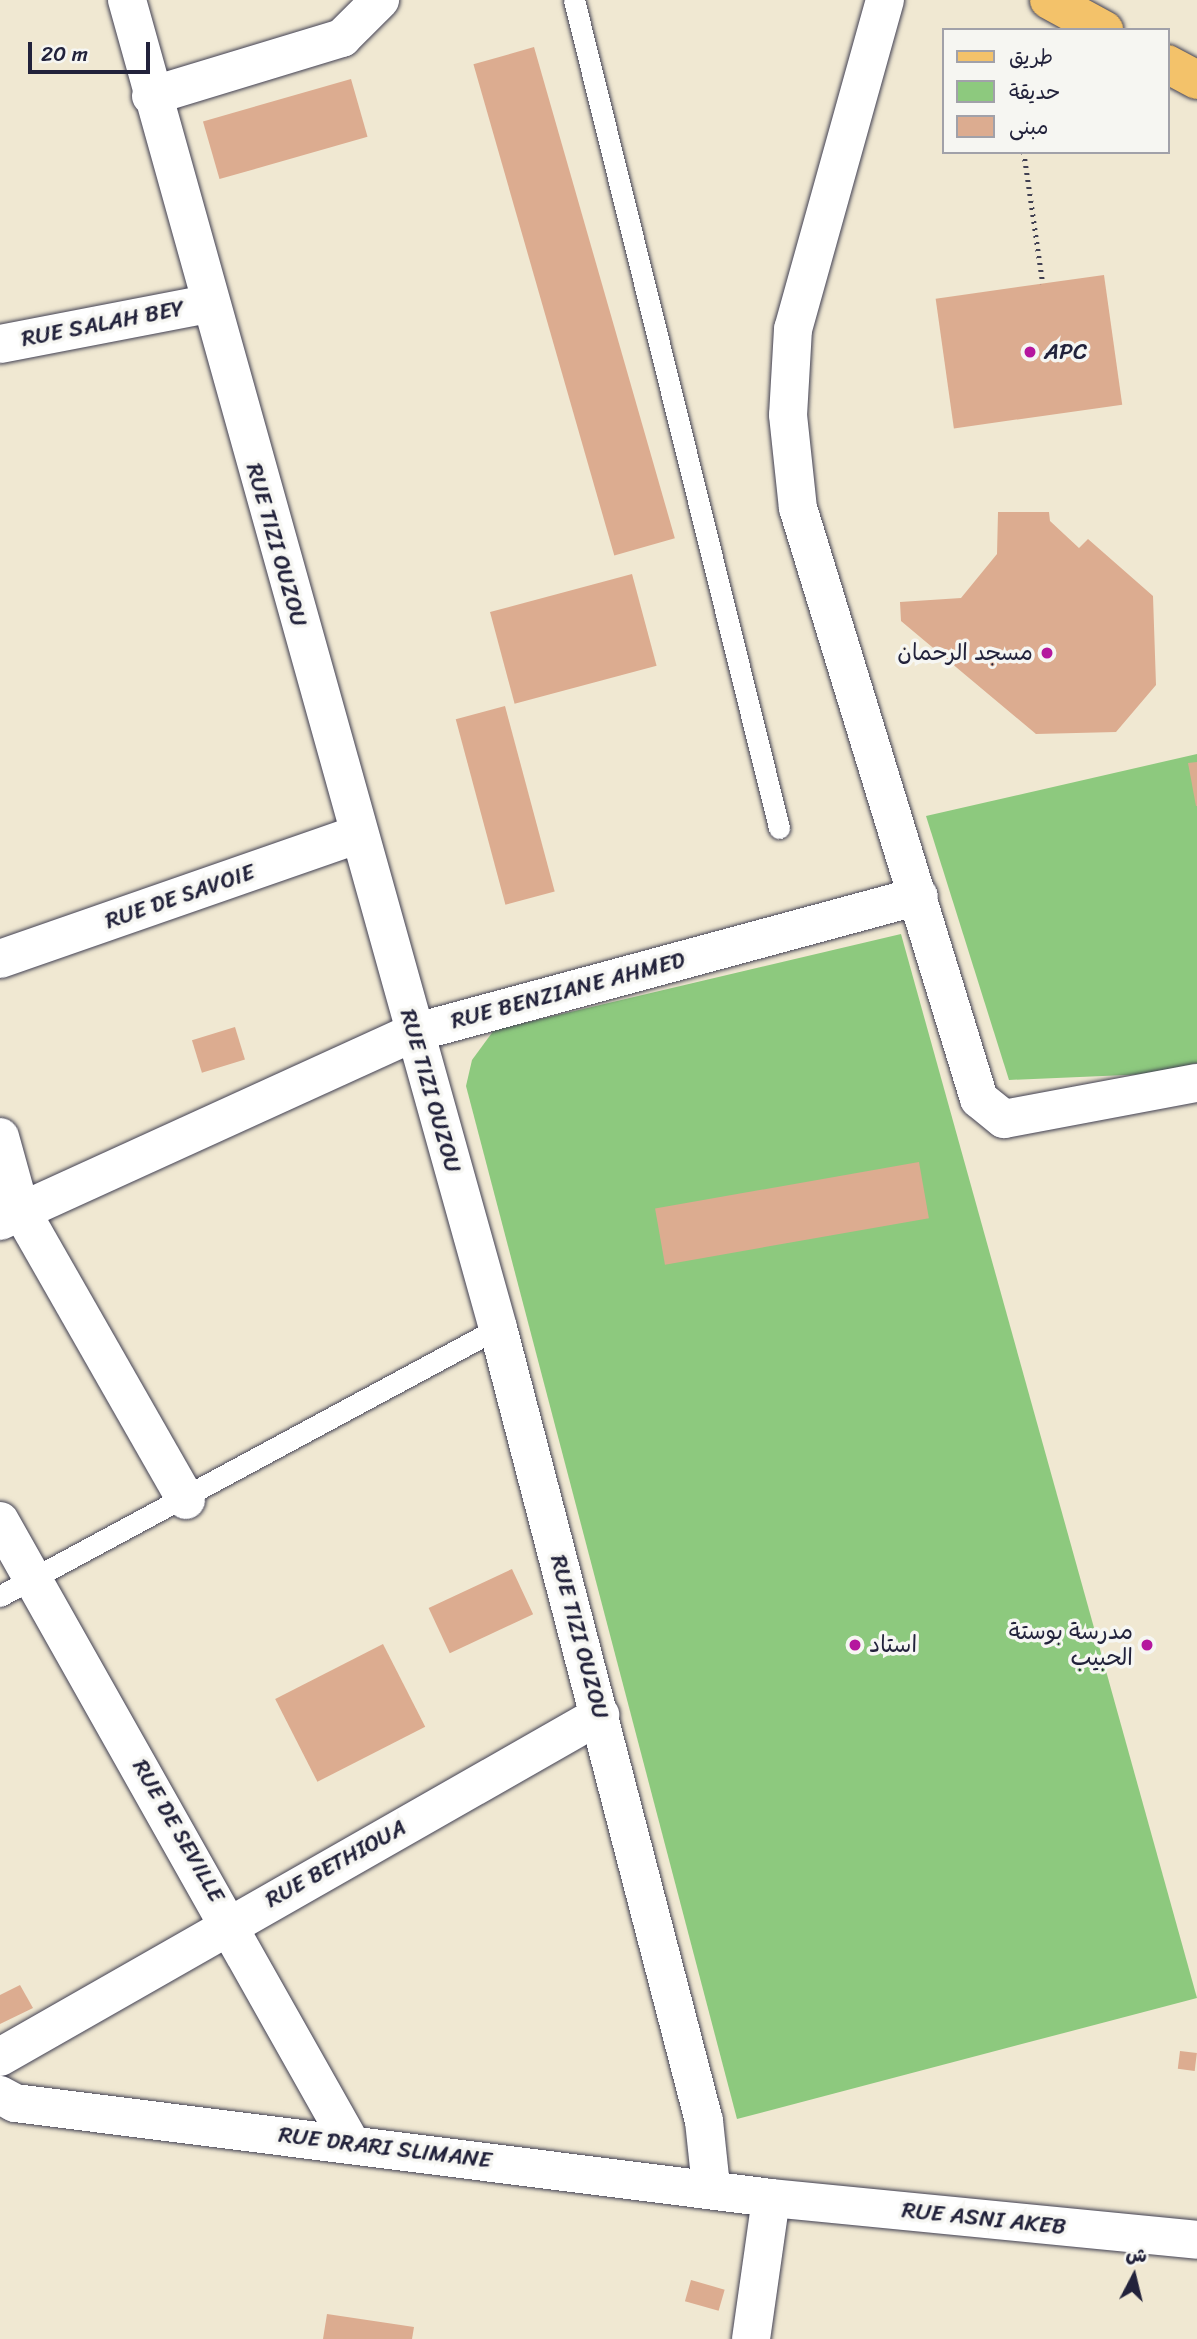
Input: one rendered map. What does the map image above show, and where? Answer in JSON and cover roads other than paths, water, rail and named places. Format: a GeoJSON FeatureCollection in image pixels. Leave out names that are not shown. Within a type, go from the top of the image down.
{"type":"FeatureCollection","features":[{"type":"Feature","properties":{"kind":"main road"},"geometry":{"type":"LineString","coordinates":[[1049,0],[1100,28]]}},
{"type":"Feature","properties":{"kind":"main road"},"geometry":{"type":"LineString","coordinates":[[1169,65],[1197,80]]}},
{"type":"Feature","properties":{"kind":"street","name":"RUE TIZI OUZOU"},"geometry":{"type":"LineString","coordinates":[[127,0],[207,304],[498,1328],[704,2121],[711,2186]]}},
{"type":"Feature","properties":{"kind":"street"},"geometry":{"type":"LineString","coordinates":[[151,96],[342,38],[380,0]]}},
{"type":"Feature","properties":{"kind":"street"},"geometry":{"type":"LineString","coordinates":[[885,0],[793,329],[788,415],[798,508],[979,1099],[1004,1119],[1197,1083]]}},
{"type":"Feature","properties":{"kind":"street","name":"RUE SALAH BEY"},"geometry":{"type":"LineString","coordinates":[[0,344],[207,304]]}},
{"type":"Feature","properties":{"kind":"street","name":"RUE DE SAVOIE"},"geometry":{"type":"LineString","coordinates":[[0,960],[359,834]]}},
{"type":"Feature","properties":{"kind":"street","name":"RUE BENZIANE AHMED"},"geometry":{"type":"LineString","coordinates":[[10,1215],[413,1033],[919,896]]}},
{"type":"Feature","properties":{"kind":"street"},"geometry":{"type":"LineString","coordinates":[[0,1138],[10,1215],[186,1500]]}},
{"type":"Feature","properties":{"kind":"street","name":"RUE DE SEVILLE"},"geometry":{"type":"LineString","coordinates":[[0,1521],[16,1586],[231,1923],[351,2144]]}},
{"type":"Feature","properties":{"kind":"street","name":"RUE BETHIOUA"},"geometry":{"type":"LineString","coordinates":[[0,2057],[231,1923],[600,1716]]}},
{"type":"Feature","properties":{"kind":"street","name":"RUE DRARI SLIMANE"},"geometry":{"type":"LineString","coordinates":[[0,2095],[15,2104],[711,2186],[771,2198]]}},
{"type":"Feature","properties":{"kind":"street"},"geometry":{"type":"LineString","coordinates":[[751,2339],[771,2198]]}},
{"type":"Feature","properties":{"kind":"street","name":"RUE ASNI AKEB"},"geometry":{"type":"LineString","coordinates":[[771,2198],[1197,2240]]}},
{"type":"Feature","properties":{"kind":"lane"},"geometry":{"type":"LineString","coordinates":[[574,0],[779,828]]}},
{"type":"Feature","properties":{"kind":"lane"},"geometry":{"type":"LineString","coordinates":[[16,1586],[186,1500],[498,1328]]}},
{"type":"Feature","properties":{"kind":"place","name":"APC"},"geometry":{"type":"Point","coordinates":[1030,352]}},
{"type":"Feature","properties":{"kind":"place","name":"مسجد الرحمان"},"geometry":{"type":"Point","coordinates":[1047,653]}},
{"type":"Feature","properties":{"kind":"place","name":"استاد"},"geometry":{"type":"Point","coordinates":[855,1645]}},
{"type":"Feature","properties":{"kind":"place","name":"مدرسة بوستة الحبيب"},"geometry":{"type":"Point","coordinates":[1147,1645]}}]}
